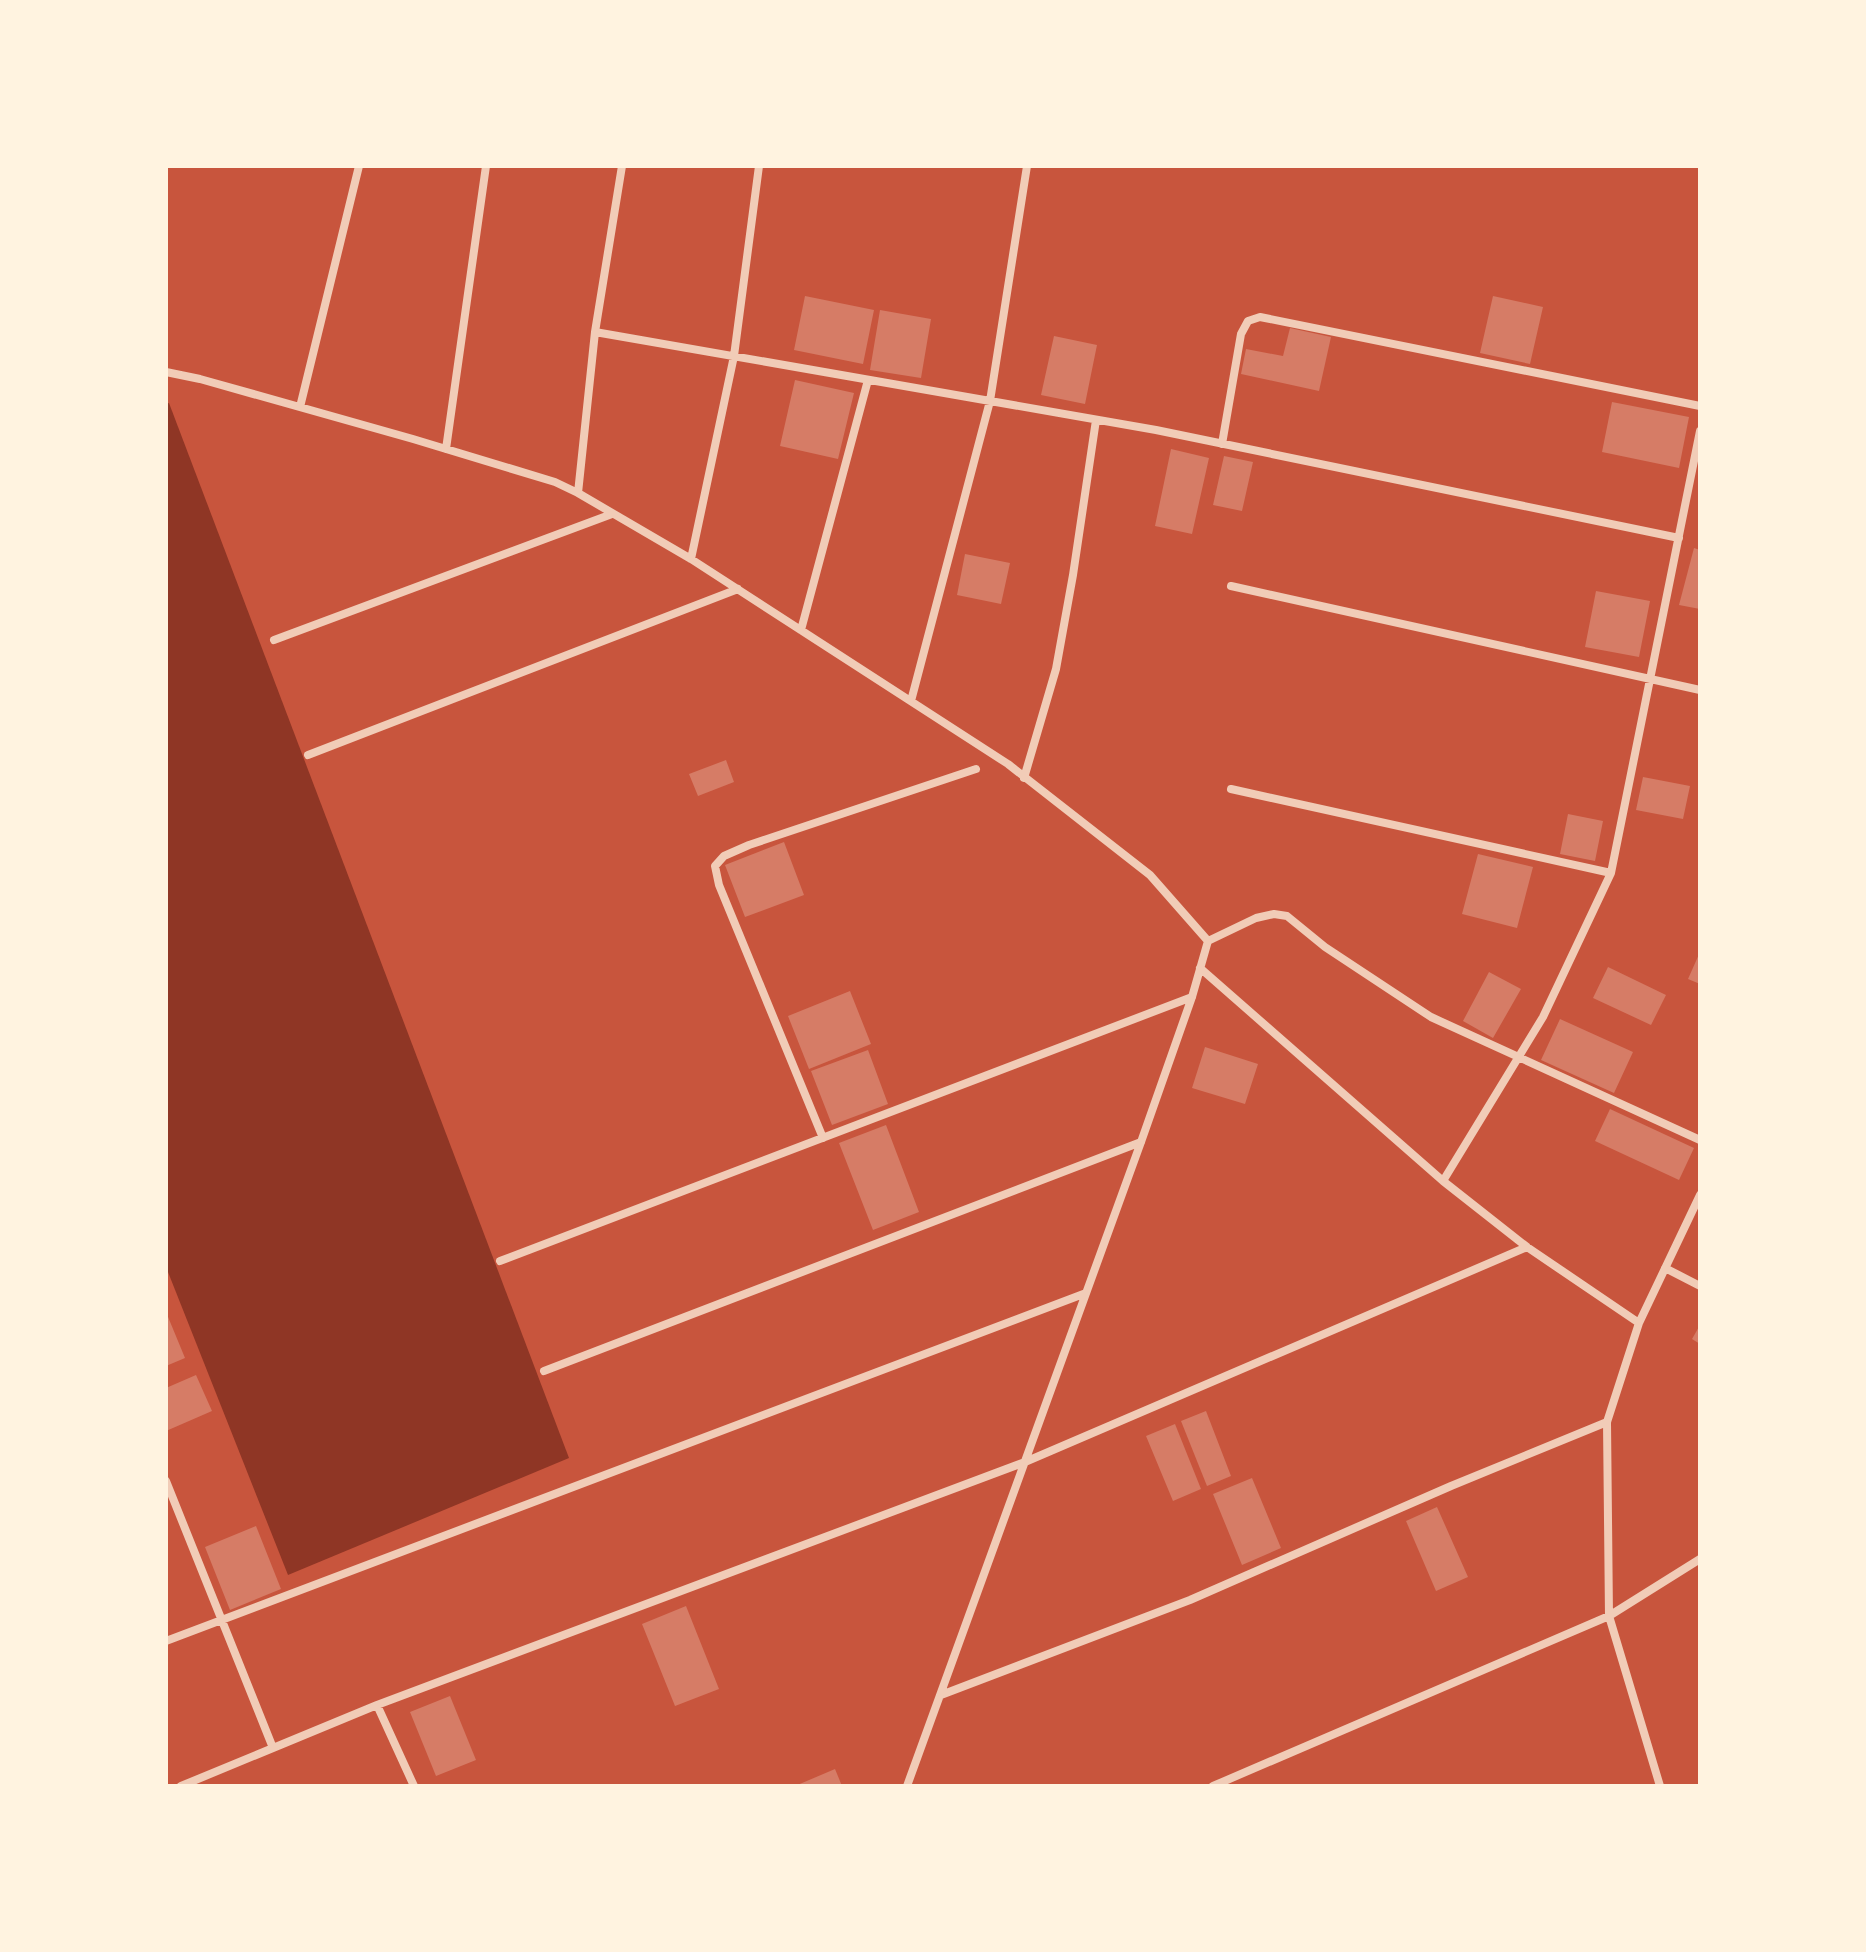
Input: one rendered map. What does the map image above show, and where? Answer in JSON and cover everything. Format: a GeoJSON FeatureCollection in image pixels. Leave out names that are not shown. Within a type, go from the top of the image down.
{"type":"FeatureCollection","features":[{"type":"Feature","properties":{"kind":"street"},"geometry":{"type":"LineString","coordinates":[[300,407],[359,166]]}},
{"type":"Feature","properties":{"kind":"street"},"geometry":{"type":"LineString","coordinates":[[446,449],[486,166]]}},
{"type":"Feature","properties":{"kind":"street"},"geometry":{"type":"LineString","coordinates":[[578,493],[595,332],[622,166]]}},
{"type":"Feature","properties":{"kind":"street"},"geometry":{"type":"LineString","coordinates":[[691,559],[734,356],[759,166]]}},
{"type":"Feature","properties":{"kind":"street"},"geometry":{"type":"LineString","coordinates":[[911,701],[990,401],[1027,166]]}},
{"type":"Feature","properties":{"kind":"street"},"geometry":{"type":"LineString","coordinates":[[1222,444],[1241,334],[1248,321],[1260,317],[1700,406]]}},
{"type":"Feature","properties":{"kind":"street"},"geometry":{"type":"LineString","coordinates":[[595,332],[1096,420],[1679,538]]}},
{"type":"Feature","properties":{"kind":"street"},"geometry":{"type":"LineString","coordinates":[[166,372],[446,449],[555,482],[578,493],[691,559],[1008,764],[1150,875],[1208,941]]}},
{"type":"Feature","properties":{"kind":"street"},"geometry":{"type":"LineString","coordinates":[[801,630],[868,380]]}},
{"type":"Feature","properties":{"kind":"street"},"geometry":{"type":"LineString","coordinates":[[1024,778],[1056,669],[1096,420]]}},
{"type":"Feature","properties":{"kind":"street"},"geometry":{"type":"LineString","coordinates":[[1443,1181],[1543,1017],[1611,873],[1700,431]]}},
{"type":"Feature","properties":{"kind":"street"},"geometry":{"type":"LineString","coordinates":[[274,640],[612,514]]}},
{"type":"Feature","properties":{"kind":"street"},"geometry":{"type":"LineString","coordinates":[[1231,586],[1700,690]]}},
{"type":"Feature","properties":{"kind":"street"},"geometry":{"type":"LineString","coordinates":[[308,755],[738,589]]}},
{"type":"Feature","properties":{"kind":"street"},"geometry":{"type":"LineString","coordinates":[[823,1138],[719,885],[715,866],[724,856],[749,845],[976,769]]}},
{"type":"Feature","properties":{"kind":"street"},"geometry":{"type":"LineString","coordinates":[[1231,789],[1611,873]]}},
{"type":"Feature","properties":{"kind":"street"},"geometry":{"type":"LineString","coordinates":[[907,1786],[1141,1142],[1192,997],[1208,941],[1256,918],[1274,914],[1287,916],[1325,947],[1431,1017],[1700,1140]]}},
{"type":"Feature","properties":{"kind":"street"},"geometry":{"type":"LineString","coordinates":[[1200,968],[1443,1181],[1527,1247],[1639,1323]]}},
{"type":"Feature","properties":{"kind":"street"},"geometry":{"type":"LineString","coordinates":[[500,1261],[1192,997]]}},
{"type":"Feature","properties":{"kind":"street"},"geometry":{"type":"LineString","coordinates":[[544,1371],[1141,1142]]}},
{"type":"Feature","properties":{"kind":"street"},"geometry":{"type":"LineString","coordinates":[[1660,1786],[1609,1616],[1607,1422],[1639,1323],[1700,1195]]}},
{"type":"Feature","properties":{"kind":"street"},"geometry":{"type":"LineString","coordinates":[[181,1786],[377,1705],[1025,1462],[1527,1247]]}},
{"type":"Feature","properties":{"kind":"street"},"geometry":{"type":"LineString","coordinates":[[1665,1268],[1700,1286]]}},
{"type":"Feature","properties":{"kind":"street"},"geometry":{"type":"LineString","coordinates":[[166,1641],[1086,1293]]}},
{"type":"Feature","properties":{"kind":"street"},"geometry":{"type":"LineString","coordinates":[[941,1695],[1190,1600],[1607,1422]]}},
{"type":"Feature","properties":{"kind":"street"},"geometry":{"type":"LineString","coordinates":[[166,1481],[273,1748]]}},
{"type":"Feature","properties":{"kind":"street"},"geometry":{"type":"LineString","coordinates":[[1213,1786],[1609,1616],[1700,1559]]}},
{"type":"Feature","properties":{"kind":"street"},"geometry":{"type":"LineString","coordinates":[[377,1705],[414,1786]]}},
{"type":"Feature","properties":{"kind":"shaded area"},"geometry":{"type":"Polygon","coordinates":[[[169,403],[569,1458],[288,1575],[166,1267],[166,404],[169,403]]]}},
{"type":"Feature","properties":{"kind":"building"},"geometry":{"type":"Polygon","coordinates":[[[805,296],[874,310],[863,364],[794,350],[805,296]]]}},
{"type":"Feature","properties":{"kind":"building"},"geometry":{"type":"Polygon","coordinates":[[[1493,296],[1543,307],[1530,364],[1480,353],[1493,296]]]}},
{"type":"Feature","properties":{"kind":"building"},"geometry":{"type":"Polygon","coordinates":[[[880,310],[931,319],[921,378],[870,370],[880,310]]]}},
{"type":"Feature","properties":{"kind":"building"},"geometry":{"type":"Polygon","coordinates":[[[1290,328],[1331,337],[1319,391],[1241,374],[1246,349],[1283,356],[1290,328]]]}},
{"type":"Feature","properties":{"kind":"building"},"geometry":{"type":"Polygon","coordinates":[[[1054,336],[1097,345],[1085,404],[1041,395],[1054,336]]]}},
{"type":"Feature","properties":{"kind":"building"},"geometry":{"type":"Polygon","coordinates":[[[795,380],[854,393],[838,459],[780,446],[795,380]]]}},
{"type":"Feature","properties":{"kind":"building"},"geometry":{"type":"Polygon","coordinates":[[[1612,402],[1689,417],[1679,468],[1602,452],[1612,402]]]}},
{"type":"Feature","properties":{"kind":"building"},"geometry":{"type":"Polygon","coordinates":[[[1171,449],[1209,458],[1192,534],[1155,526],[1171,449]]]}},
{"type":"Feature","properties":{"kind":"building"},"geometry":{"type":"Polygon","coordinates":[[[1224,456],[1253,462],[1242,511],[1213,505],[1224,456]]]}},
{"type":"Feature","properties":{"kind":"building"},"geometry":{"type":"Polygon","coordinates":[[[1694,548],[1700,550],[1700,609],[1679,605],[1694,548]]]}},
{"type":"Feature","properties":{"kind":"building"},"geometry":{"type":"Polygon","coordinates":[[[965,554],[1010,563],[1001,604],[957,595],[965,554]]]}},
{"type":"Feature","properties":{"kind":"building"},"geometry":{"type":"Polygon","coordinates":[[[1596,591],[1650,601],[1639,657],[1585,647],[1596,591]]]}},
{"type":"Feature","properties":{"kind":"building"},"geometry":{"type":"Polygon","coordinates":[[[726,760],[734,782],[698,796],[689,774],[726,760]]]}},
{"type":"Feature","properties":{"kind":"building"},"geometry":{"type":"Polygon","coordinates":[[[1643,777],[1690,786],[1683,819],[1636,810],[1643,777]]]}},
{"type":"Feature","properties":{"kind":"building"},"geometry":{"type":"Polygon","coordinates":[[[1568,814],[1603,821],[1595,861],[1560,854],[1568,814]]]}},
{"type":"Feature","properties":{"kind":"building"},"geometry":{"type":"Polygon","coordinates":[[[784,842],[804,895],[745,917],[725,865],[784,842]]]}},
{"type":"Feature","properties":{"kind":"building"},"geometry":{"type":"Polygon","coordinates":[[[1478,854],[1533,867],[1517,928],[1462,914],[1478,854]]]}},
{"type":"Feature","properties":{"kind":"building"},"geometry":{"type":"Polygon","coordinates":[[[1700,952],[1700,984],[1688,979],[1700,952]]]}},
{"type":"Feature","properties":{"kind":"building"},"geometry":{"type":"Polygon","coordinates":[[[1608,967],[1666,995],[1651,1025],[1593,998],[1608,967]]]}},
{"type":"Feature","properties":{"kind":"building"},"geometry":{"type":"Polygon","coordinates":[[[1489,972],[1521,989],[1493,1038],[1463,1021],[1489,972]]]}},
{"type":"Feature","properties":{"kind":"building"},"geometry":{"type":"Polygon","coordinates":[[[850,991],[871,1044],[809,1069],[788,1016],[850,991]]]}},
{"type":"Feature","properties":{"kind":"building"},"geometry":{"type":"Polygon","coordinates":[[[1560,1019],[1633,1052],[1614,1093],[1541,1060],[1560,1019]]]}},
{"type":"Feature","properties":{"kind":"building"},"geometry":{"type":"Polygon","coordinates":[[[1205,1047],[1258,1064],[1245,1104],[1192,1088],[1205,1047]]]}},
{"type":"Feature","properties":{"kind":"building"},"geometry":{"type":"Polygon","coordinates":[[[868,1050],[888,1104],[832,1125],[811,1071],[868,1050]]]}},
{"type":"Feature","properties":{"kind":"building"},"geometry":{"type":"Polygon","coordinates":[[[1610,1109],[1694,1148],[1679,1180],[1595,1141],[1610,1109]]]}},
{"type":"Feature","properties":{"kind":"building"},"geometry":{"type":"Polygon","coordinates":[[[886,1125],[919,1212],[873,1230],[839,1143],[886,1125]]]}},
{"type":"Feature","properties":{"kind":"building"},"geometry":{"type":"Polygon","coordinates":[[[166,1312],[185,1358],[166,1366],[166,1312]]]}},
{"type":"Feature","properties":{"kind":"building"},"geometry":{"type":"Polygon","coordinates":[[[1700,1325],[1700,1344],[1692,1339],[1700,1325]]]}},
{"type":"Feature","properties":{"kind":"building"},"geometry":{"type":"Polygon","coordinates":[[[196,1375],[212,1411],[166,1431],[166,1388],[196,1375]]]}},
{"type":"Feature","properties":{"kind":"building"},"geometry":{"type":"Polygon","coordinates":[[[1206,1411],[1231,1476],[1207,1486],[1181,1421],[1206,1411]]]}},
{"type":"Feature","properties":{"kind":"building"},"geometry":{"type":"Polygon","coordinates":[[[1175,1424],[1201,1489],[1173,1501],[1146,1436],[1175,1424]]]}},
{"type":"Feature","properties":{"kind":"building"},"geometry":{"type":"Polygon","coordinates":[[[1252,1478],[1281,1548],[1242,1565],[1213,1494],[1252,1478]]]}},
{"type":"Feature","properties":{"kind":"building"},"geometry":{"type":"Polygon","coordinates":[[[1437,1507],[1468,1577],[1436,1591],[1406,1521],[1437,1507]]]}},
{"type":"Feature","properties":{"kind":"building"},"geometry":{"type":"Polygon","coordinates":[[[256,1526],[281,1589],[230,1610],[205,1547],[256,1526]]]}},
{"type":"Feature","properties":{"kind":"building"},"geometry":{"type":"Polygon","coordinates":[[[686,1606],[719,1689],[675,1706],[642,1624],[686,1606]]]}},
{"type":"Feature","properties":{"kind":"building"},"geometry":{"type":"Polygon","coordinates":[[[450,1696],[476,1760],[436,1776],[410,1712],[450,1696]]]}},
{"type":"Feature","properties":{"kind":"building"},"geometry":{"type":"Polygon","coordinates":[[[835,1769],[842,1786],[795,1786],[835,1769]]]}}]}
